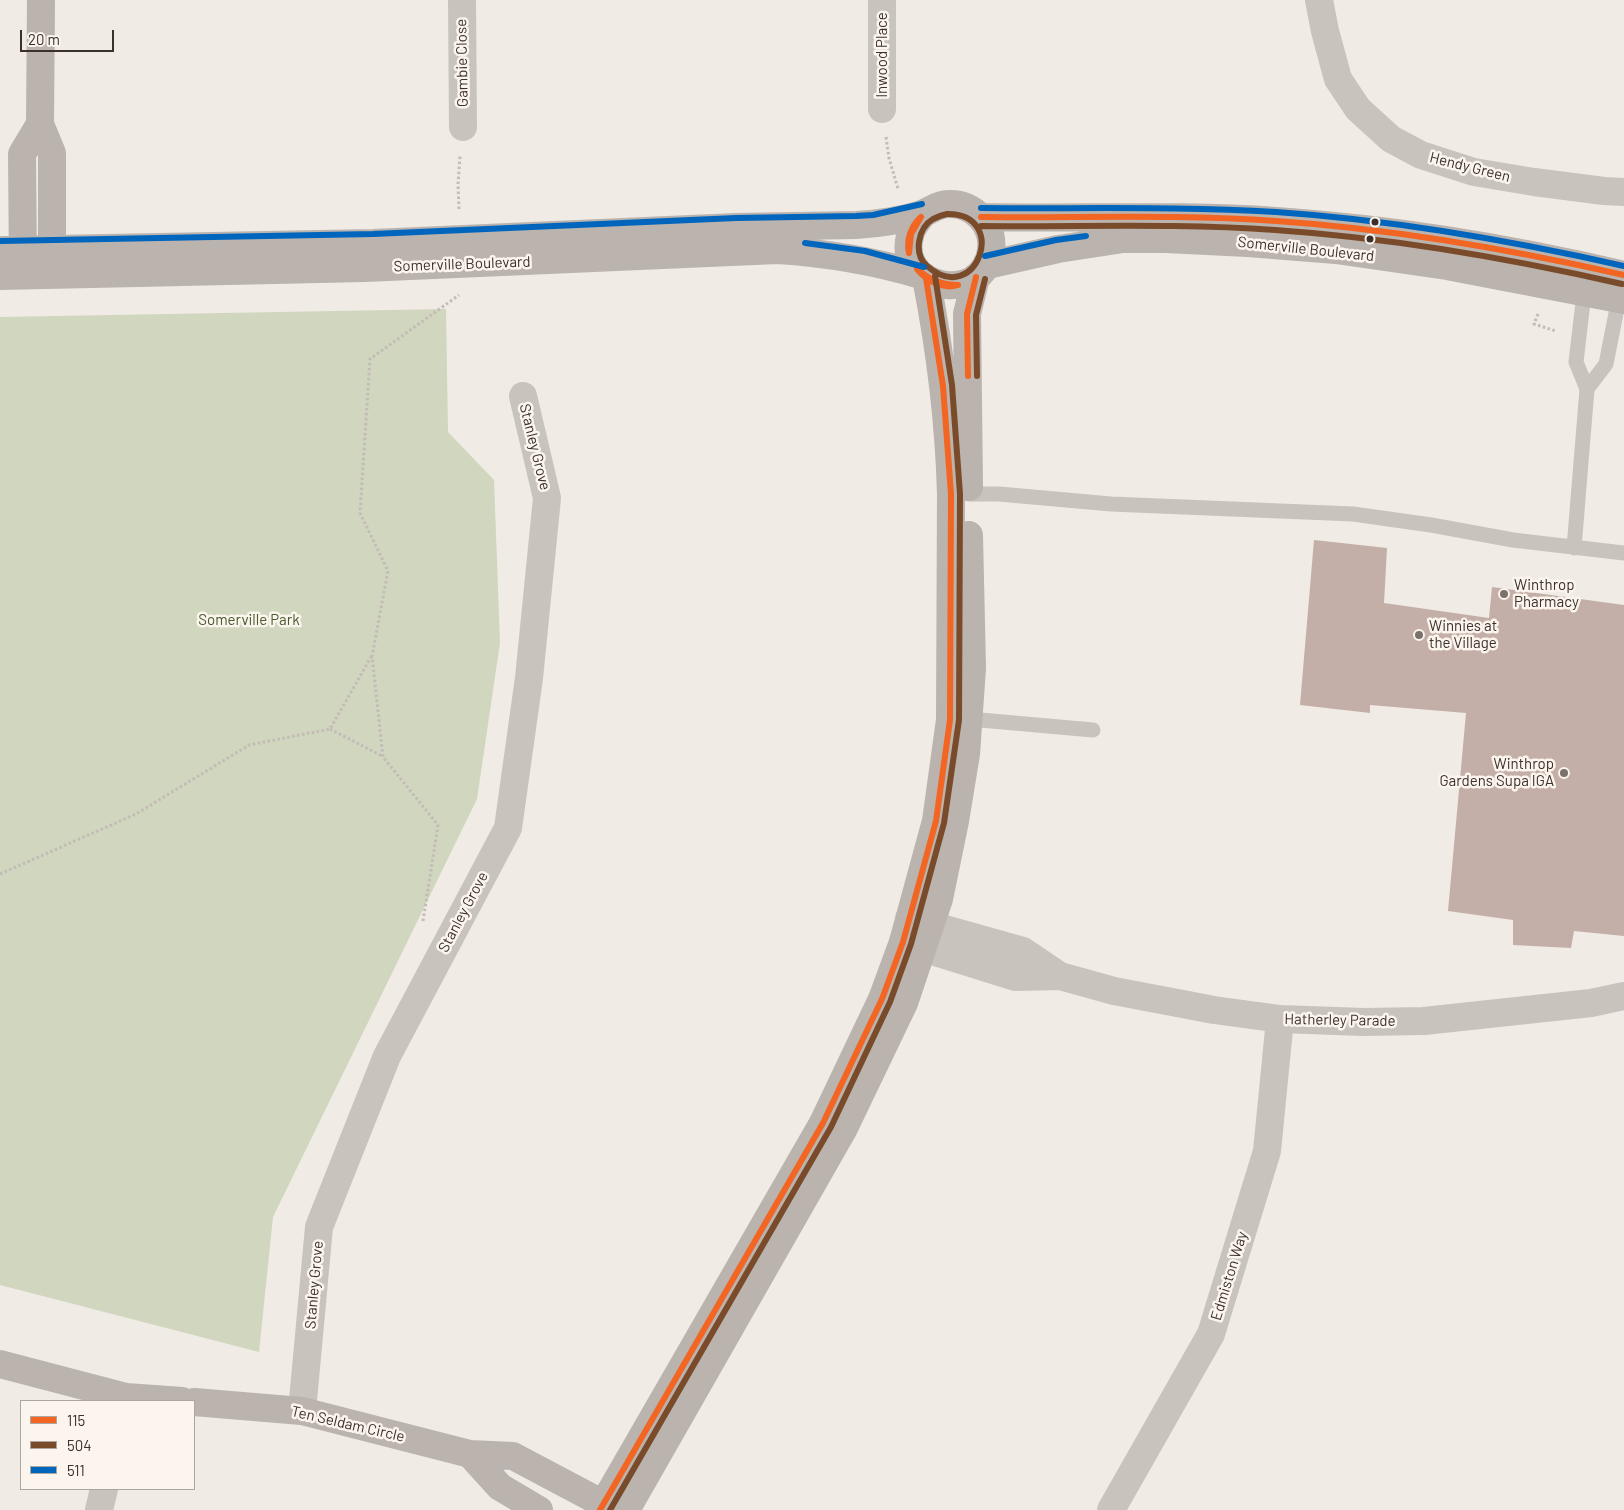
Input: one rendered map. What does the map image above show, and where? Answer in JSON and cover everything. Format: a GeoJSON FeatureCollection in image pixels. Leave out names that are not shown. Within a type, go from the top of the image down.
{"type":"FeatureCollection","features":[{"type":"Feature","properties":{"kind":"main road"},"geometry":{"type":"LineString","coordinates":[[41,0],[40,124],[52,153],[52,263]]}},
{"type":"Feature","properties":{"kind":"main road"},"geometry":{"type":"LineString","coordinates":[[11,264],[22,154],[40,124]]}},
{"type":"Feature","properties":{"kind":"main road","name":"Somerville Boulevard"},"geometry":{"type":"LineString","coordinates":[[52,263],[373,243],[736,227],[856,226],[924,213],[934,207],[947,204],[959,204],[971,209],[981,217],[1166,216],[1278,221],[1398,233],[1475,244],[1556,259],[1586,279]]}},
{"type":"Feature","properties":{"kind":"main road"},"geometry":{"type":"LineString","coordinates":[[916,934],[936,821],[950,720],[950,457],[934,319],[923,277],[913,263],[909,250],[910,236],[915,223],[924,213]]}},
{"type":"Feature","properties":{"kind":"main road"},"geometry":{"type":"LineString","coordinates":[[611,1508],[823,1123],[882,999],[916,934],[939,899],[955,821],[970,719],[972,668],[968,494],[967,314],[982,271],[991,252],[992,240],[988,227],[981,217]]}},
{"type":"Feature","properties":{"kind":"main road","name":"Somerville Boulevard"},"geometry":{"type":"LineString","coordinates":[[11,264],[393,267],[777,250],[842,256],[894,266],[938,284],[951,286],[964,284],[982,271],[1058,249],[1123,240],[1166,239],[1336,250],[1447,266],[1586,279],[1623,287]]}},
{"type":"Feature","properties":{"kind":"main road"},"geometry":{"type":"LineString","coordinates":[[0,1364],[126,1399],[154,1400]]}},
{"type":"Feature","properties":{"kind":"main road","name":"Ten Seldam Circle"},"geometry":{"type":"LineString","coordinates":[[195,1402],[302,1411],[470,1454],[513,1456],[611,1508]]}},
{"type":"Feature","properties":{"kind":"main road"},"geometry":{"type":"LineString","coordinates":[[470,1454],[500,1488],[539,1510]]}},
{"type":"Feature","properties":{"kind":"street","name":"Gambie Close"},"geometry":{"type":"LineString","coordinates":[[462,0],[463,127]]}},
{"type":"Feature","properties":{"kind":"street","name":"Inwood Place"},"geometry":{"type":"LineString","coordinates":[[882,0],[882,109]]}},
{"type":"Feature","properties":{"kind":"street","name":"Hendy Green"},"geometry":{"type":"LineString","coordinates":[[1318,0],[1338,79],[1358,109],[1391,139],[1421,155],[1474,172],[1604,192],[1624,192]]}},
{"type":"Feature","properties":{"kind":"street","name":"Stanley Grove"},"geometry":{"type":"LineString","coordinates":[[302,1411],[319,1227],[387,1056],[508,828],[529,678],[547,498],[523,396]]}},
{"type":"Feature","properties":{"kind":"street","name":"Hatherley Parade"},"geometry":{"type":"LineString","coordinates":[[916,934],[1023,952],[1060,976],[1114,991],[1214,1010],[1280,1019],[1364,1022],[1424,1020],[1591,1003],[1624,996]]}},
{"type":"Feature","properties":{"kind":"street","name":"Edmiston Way"},"geometry":{"type":"LineString","coordinates":[[1111,1510],[1211,1334],[1267,1151],[1280,1019]]}},
{"type":"Feature","properties":{"kind":"street"},"geometry":{"type":"LineString","coordinates":[[99,1510],[104,1490]]}},
{"type":"Feature","properties":{"kind":"lane"},"geometry":{"type":"LineString","coordinates":[[1574,548],[1588,389],[1576,362],[1586,279]]}},
{"type":"Feature","properties":{"kind":"lane"},"geometry":{"type":"LineString","coordinates":[[1588,389],[1606,364],[1623,287]]}},
{"type":"Feature","properties":{"kind":"lane"},"geometry":{"type":"LineString","coordinates":[[968,494],[999,494],[1129,504],[1353,514],[1431,525],[1514,540],[1624,553]]}},
{"type":"Feature","properties":{"kind":"lane"},"geometry":{"type":"LineString","coordinates":[[970,719],[1094,730]]}},
{"type":"Feature","properties":{"kind":"path"},"geometry":{"type":"LineString","coordinates":[[882,109],[888,158],[899,195]]}},
{"type":"Feature","properties":{"kind":"path"},"geometry":{"type":"LineString","coordinates":[[459,215],[458,184],[463,127]]}},
{"type":"Feature","properties":{"kind":"path"},"geometry":{"type":"LineString","coordinates":[[383,757],[372,656],[388,571],[360,513],[370,359],[460,294],[460,288]]}},
{"type":"Feature","properties":{"kind":"path"},"geometry":{"type":"LineString","coordinates":[[330,729],[372,656]]}},
{"type":"Feature","properties":{"kind":"path"},"geometry":{"type":"LineString","coordinates":[[0,874],[136,814],[249,745],[330,729],[383,757],[438,825],[421,930]]}},
{"type":"Feature","properties":{"kind":"green space","name":"Somerville Park"},"geometry":{"type":"Polygon","coordinates":[[[446,309],[448,432],[494,480],[500,643],[477,799],[273,1217],[259,1352],[0,1285],[0,317],[446,309]]]}},
{"type":"Feature","properties":{"kind":"building"},"geometry":{"type":"Polygon","coordinates":[[[1314,540],[1387,548],[1384,603],[1489,618],[1492,587],[1624,605],[1624,936],[1574,931],[1571,948],[1513,945],[1513,920],[1448,911],[1466,713],[1370,705],[1370,713],[1300,705],[1314,540]]]}},
{"type":"Feature","properties":{"kind":"transit line","name":"511"},"geometry":{"type":"LineString","coordinates":[[0,241],[373,234],[736,218],[856,216],[873,215],[922,204]]}},
{"type":"Feature","properties":{"kind":"transit line","name":"511"},"geometry":{"type":"LineString","coordinates":[[981,208],[1202,209],[1276,212],[1364,220],[1451,232],[1624,266]]}},
{"type":"Feature","properties":{"kind":"transit line","name":"504"},"geometry":{"type":"LineString","coordinates":[[947,214],[966,218],[977,228],[982,241],[979,256],[972,268],[960,276],[945,276],[927,266],[920,255],[919,241],[924,228],[933,219],[947,214]]}},
{"type":"Feature","properties":{"kind":"transit line","name":"115"},"geometry":{"type":"LineString","coordinates":[[909,253],[908,243],[910,234],[914,225],[921,217]]}},
{"type":"Feature","properties":{"kind":"transit line","name":"115"},"geometry":{"type":"LineString","coordinates":[[909,253],[911,234],[921,217]]}},
{"type":"Feature","properties":{"kind":"transit line","name":"115"},"geometry":{"type":"LineString","coordinates":[[981,217],[1202,218],[1276,221],[1364,229],[1451,241],[1624,275]]}},
{"type":"Feature","properties":{"kind":"transit line","name":"504"},"geometry":{"type":"LineString","coordinates":[[981,226],[1202,227],[1275,230],[1363,238],[1450,250],[1622,284]]}},
{"type":"Feature","properties":{"kind":"transit line","name":"511"},"geometry":{"type":"LineString","coordinates":[[985,256],[1056,240],[1086,236]]}},
{"type":"Feature","properties":{"kind":"transit line","name":"511"},"geometry":{"type":"LineString","coordinates":[[805,243],[865,251],[924,267]]}},
{"type":"Feature","properties":{"kind":"transit line","name":"115"},"geometry":{"type":"LineString","coordinates":[[917,269],[936,281],[958,285]]}},
{"type":"Feature","properties":{"kind":"transit line","name":"115"},"geometry":{"type":"LineString","coordinates":[[917,269],[935,283],[946,286],[958,285]]}},
{"type":"Feature","properties":{"kind":"transit line","name":"504"},"geometry":{"type":"LineString","coordinates":[[610,1510],[831,1127],[890,1002],[911,944],[944,823],[959,720],[960,494],[952,385],[935,276]]}},
{"type":"Feature","properties":{"kind":"transit line","name":"115"},"geometry":{"type":"LineString","coordinates":[[968,376],[967,314],[976,277]]}},
{"type":"Feature","properties":{"kind":"transit line","name":"115"},"geometry":{"type":"LineString","coordinates":[[600,1510],[823,1123],[882,999],[903,942],[936,821],[950,720],[951,494],[943,386],[926,278]]}},
{"type":"Feature","properties":{"kind":"transit line","name":"504"},"geometry":{"type":"LineString","coordinates":[[977,376],[976,315],[985,279]]}},
{"type":"Feature","properties":{"kind":"place","name":"Winthrop Pharmacy"},"geometry":{"type":"Point","coordinates":[1504,594]}},
{"type":"Feature","properties":{"kind":"place","name":"Winnies at the Village"},"geometry":{"type":"Point","coordinates":[1419,635]}},
{"type":"Feature","properties":{"kind":"place","name":"Winthrop Gardens Supa IGA"},"geometry":{"type":"Point","coordinates":[1564,773]}}]}
